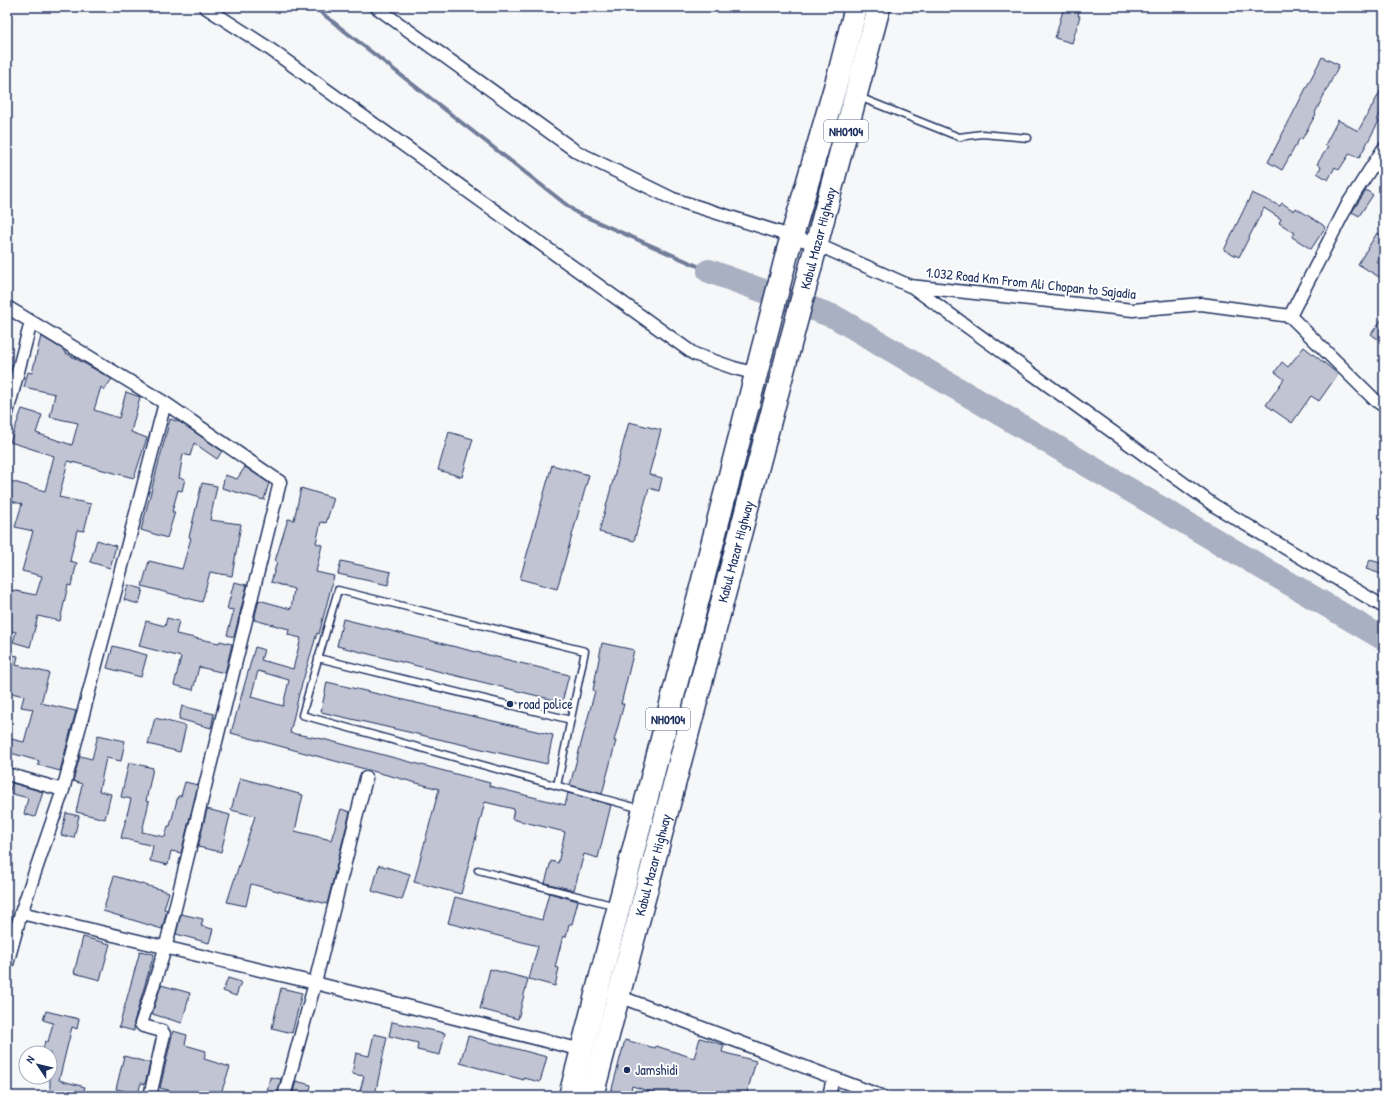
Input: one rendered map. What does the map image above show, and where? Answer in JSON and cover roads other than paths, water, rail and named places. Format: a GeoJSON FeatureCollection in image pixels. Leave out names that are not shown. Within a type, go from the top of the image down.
{"type":"FeatureCollection","features":[{"type":"Feature","properties":{"kind":"highway","name":"Kabul Mazar Highway"},"geometry":{"type":"LineString","coordinates":[[570,1096],[757,374],[789,244],[840,70],[856,7]]}},
{"type":"Feature","properties":{"kind":"highway","name":"Kabul Mazar Highway"},"geometry":{"type":"LineString","coordinates":[[592,1096],[879,7]]}},
{"type":"Feature","properties":{"kind":"street"},"geometry":{"type":"LineString","coordinates":[[205,7],[267,47],[694,354],[734,368],[757,374]]}},
{"type":"Feature","properties":{"kind":"street","name":"1.032 Road Km From Ali Chopan to Sajadia"},"geometry":{"type":"LineString","coordinates":[[376,7],[577,152],[673,199],[789,244],[814,250],[910,286],[1133,310],[1201,304],[1290,316]]}},
{"type":"Feature","properties":{"kind":"street"},"geometry":{"type":"LineString","coordinates":[[1384,148],[1349,202],[1290,316],[1375,400],[1384,406]]}},
{"type":"Feature","properties":{"kind":"street"},"geometry":{"type":"LineString","coordinates":[[910,286],[1215,506],[1384,607]]}},
{"type":"Feature","properties":{"kind":"street"},"geometry":{"type":"LineString","coordinates":[[7,306],[165,403],[280,482],[165,949],[141,1024],[143,1026],[164,1032],[150,1096]]}},
{"type":"Feature","properties":{"kind":"street"},"geometry":{"type":"LineString","coordinates":[[7,413],[31,322]]}},
{"type":"Feature","properties":{"kind":"street"},"geometry":{"type":"LineString","coordinates":[[7,964],[21,913],[63,790],[165,403]]}},
{"type":"Feature","properties":{"kind":"street"},"geometry":{"type":"LineString","coordinates":[[7,774],[63,790]]}},
{"type":"Feature","properties":{"kind":"street"},"geometry":{"type":"LineString","coordinates":[[284,1096],[316,984],[366,778]]}},
{"type":"Feature","properties":{"kind":"street"},"geometry":{"type":"LineString","coordinates":[[21,913],[582,1050]]}},
{"type":"Feature","properties":{"kind":"street"},"geometry":{"type":"LineString","coordinates":[[598,988],[881,1096]]}},
{"type":"Feature","properties":{"kind":"street"},"geometry":{"type":"LineString","coordinates":[[829,1096],[833,1078]]}},
{"type":"Feature","properties":{"kind":"lane"},"geometry":{"type":"LineString","coordinates":[[856,96],[959,137],[982,134],[1028,138]]}},
{"type":"Feature","properties":{"kind":"lane"},"geometry":{"type":"LineString","coordinates":[[557,786],[585,651],[338,590],[302,715],[557,786],[644,810]]}},
{"type":"Feature","properties":{"kind":"lane"},"geometry":{"type":"LineString","coordinates":[[318,658],[571,720]]}},
{"type":"Feature","properties":{"kind":"lane"},"geometry":{"type":"LineString","coordinates":[[478,870],[619,907]]}},
{"type":"Feature","properties":{"kind":"waterway"},"geometry":{"type":"LineString","coordinates":[[314,7],[577,213],[709,271]]}},
{"type":"Feature","properties":{"kind":"waterway"},"geometry":{"type":"LineString","coordinates":[[709,271],[835,317],[1384,639]]}},
{"type":"Feature","properties":{"kind":"place","name":"road police"},"geometry":{"type":"Point","coordinates":[510,704]}},
{"type":"Feature","properties":{"kind":"place","name":"Jamshidi"},"geometry":{"type":"Point","coordinates":[627,1070]}}]}
